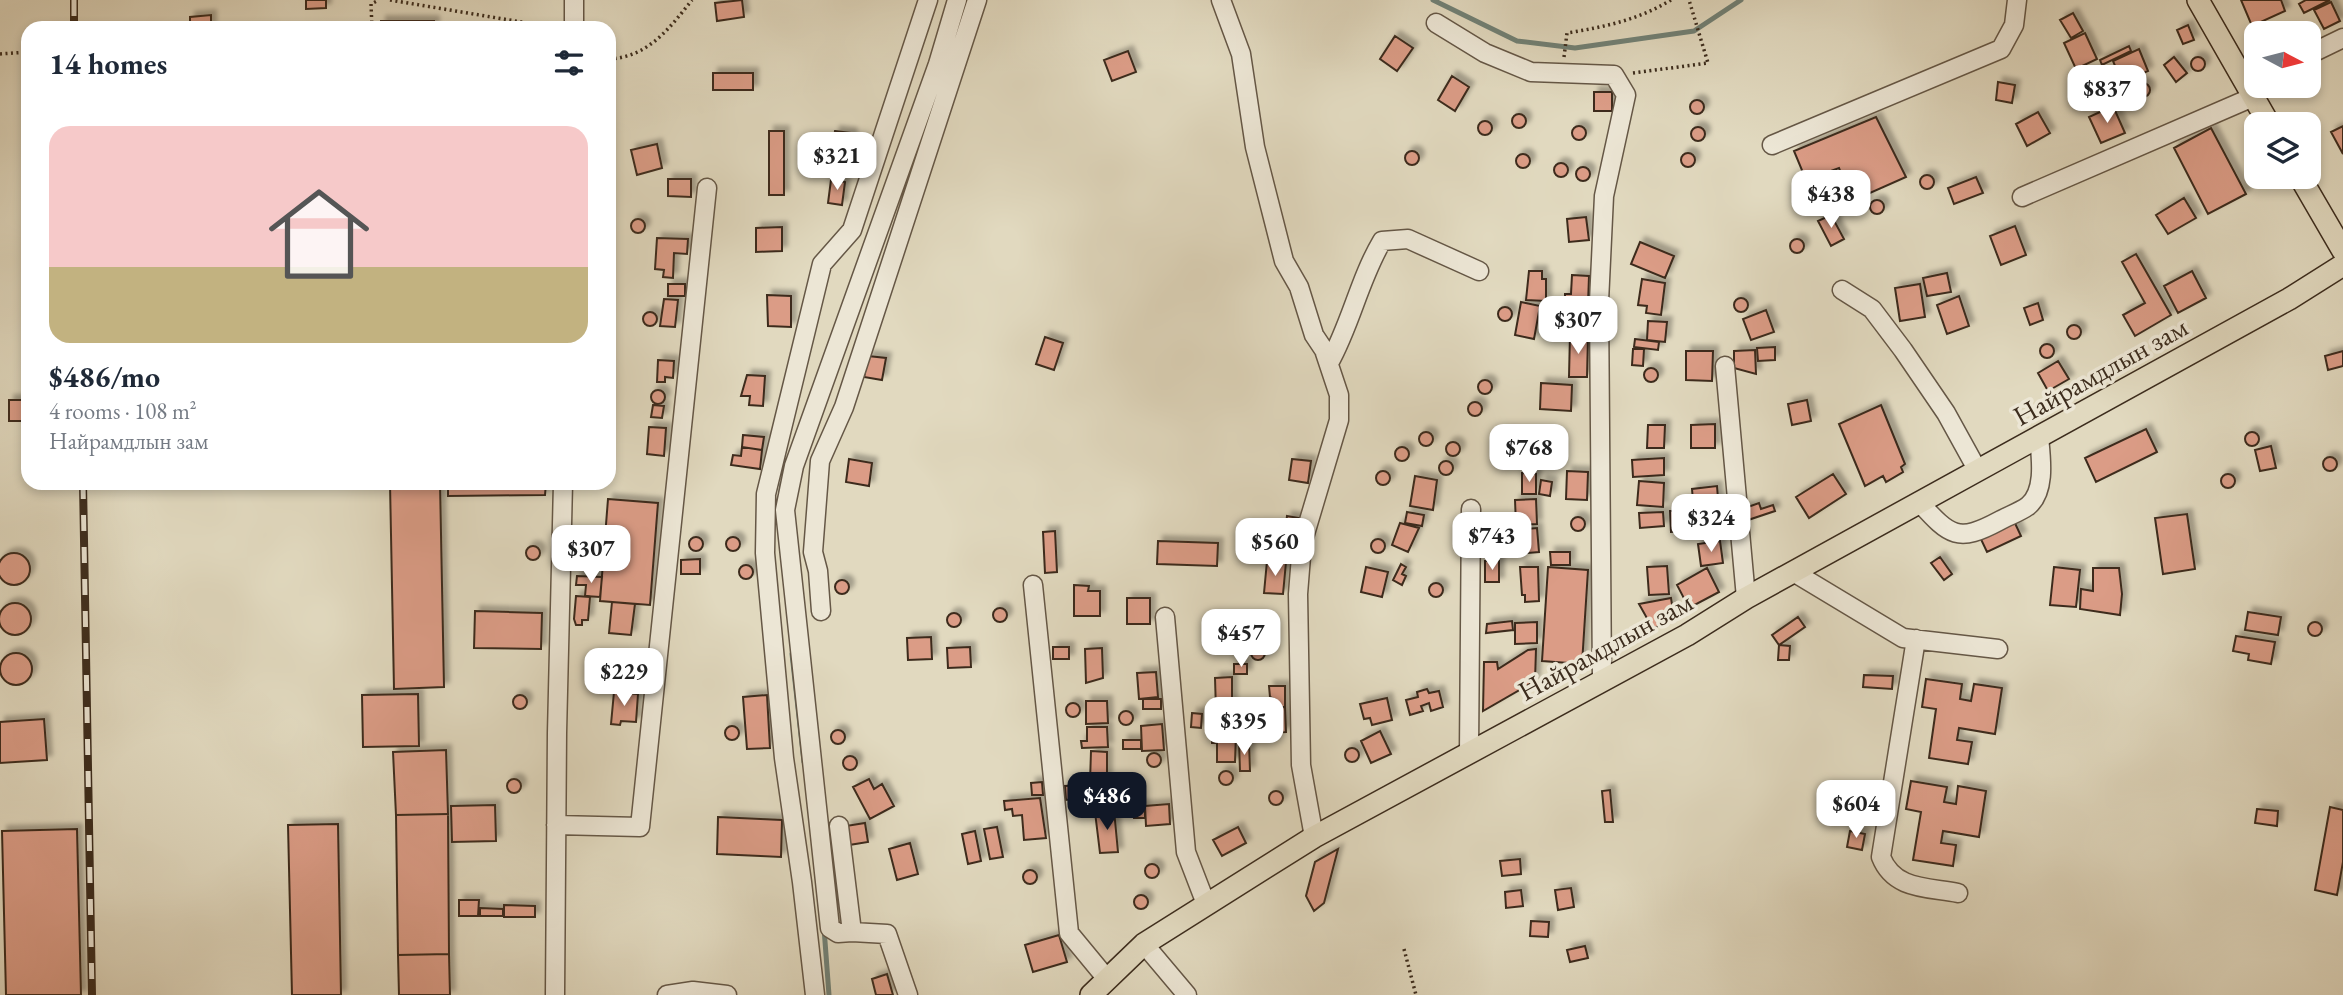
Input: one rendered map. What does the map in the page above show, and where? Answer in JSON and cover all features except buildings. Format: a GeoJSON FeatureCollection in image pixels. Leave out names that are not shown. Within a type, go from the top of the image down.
{"type":"FeatureCollection","features":[{"type":"Feature","properties":{"kind":"main road"},"geometry":{"type":"LineString","coordinates":[[2198,0],[2244,74]]}},
{"type":"Feature","properties":{"kind":"main road"},"geometry":{"type":"LineString","coordinates":[[2307,189],[2343,251]]}},
{"type":"Feature","properties":{"kind":"main road","name":"Найрамдлын зам"},"geometry":{"type":"LineString","coordinates":[[1091,995],[1144,944],[1314,837],[1602,681],[1746,598],[2288,299],[2343,265]]}},
{"type":"Feature","properties":{"kind":"street"},"geometry":{"type":"LineString","coordinates":[[574,0],[574,21]]}},
{"type":"Feature","properties":{"kind":"street"},"geometry":{"type":"LineString","coordinates":[[814,995],[802,882],[784,758],[765,553],[766,494],[822,264],[852,230],[928,0]]}},
{"type":"Feature","properties":{"kind":"street"},"geometry":{"type":"LineString","coordinates":[[908,995],[887,934],[838,933],[830,928],[785,510],[794,466],[938,64],[957,0]]}},
{"type":"Feature","properties":{"kind":"street"},"geometry":{"type":"LineString","coordinates":[[821,611],[818,571],[813,552],[820,461],[844,407],[977,0]]}},
{"type":"Feature","properties":{"kind":"street"},"geometry":{"type":"LineString","coordinates":[[1221,0],[1241,54],[1255,147],[1284,261],[1299,287],[1314,335],[1329,363],[1339,395],[1339,420],[1302,544],[1298,594],[1301,765],[1314,837]]}},
{"type":"Feature","properties":{"kind":"street"},"geometry":{"type":"LineString","coordinates":[[1772,145],[2001,49],[2014,25],[2017,0]]}},
{"type":"Feature","properties":{"kind":"street"},"geometry":{"type":"LineString","coordinates":[[1436,23],[1485,53],[1531,72],[1614,75],[1626,95],[1604,196],[1599,302],[1602,681]]}},
{"type":"Feature","properties":{"kind":"street"},"geometry":{"type":"LineString","coordinates":[[2321,49],[2343,38]]}},
{"type":"Feature","properties":{"kind":"street"},"geometry":{"type":"LineString","coordinates":[[2022,197],[2244,91]]}},
{"type":"Feature","properties":{"kind":"street"},"geometry":{"type":"LineString","coordinates":[[556,825],[640,827],[707,188]]}},
{"type":"Feature","properties":{"kind":"street"},"geometry":{"type":"LineString","coordinates":[[1329,363],[1342,340],[1368,265],[1382,241],[1408,239],[1479,271]]}},
{"type":"Feature","properties":{"kind":"street"},"geometry":{"type":"LineString","coordinates":[[1842,290],[1872,309],[1903,349],[1946,413],[1978,471]]}},
{"type":"Feature","properties":{"kind":"street"},"geometry":{"type":"LineString","coordinates":[[1725,366],[1746,598]]}},
{"type":"Feature","properties":{"kind":"street"},"geometry":{"type":"LineString","coordinates":[[1920,503],[1939,525],[1958,534],[1972,535],[2029,505],[2038,487],[2042,463],[2039,438]]}},
{"type":"Feature","properties":{"kind":"street"},"geometry":{"type":"LineString","coordinates":[[555,995],[563,490]]}},
{"type":"Feature","properties":{"kind":"street"},"geometry":{"type":"LineString","coordinates":[[1469,751],[1471,509]]}},
{"type":"Feature","properties":{"kind":"street"},"geometry":{"type":"LineString","coordinates":[[1795,573],[1903,638],[1998,649]]}},
{"type":"Feature","properties":{"kind":"street"},"geometry":{"type":"LineString","coordinates":[[1033,584],[1069,933],[1107,979]]}},
{"type":"Feature","properties":{"kind":"street"},"geometry":{"type":"LineString","coordinates":[[1165,617],[1186,852],[1206,904]]}},
{"type":"Feature","properties":{"kind":"street"},"geometry":{"type":"LineString","coordinates":[[1916,639],[1881,857],[1886,869],[1898,881],[1958,893]]}},
{"type":"Feature","properties":{"kind":"street"},"geometry":{"type":"LineString","coordinates":[[839,826],[852,932]]}},
{"type":"Feature","properties":{"kind":"street"},"geometry":{"type":"LineString","coordinates":[[1144,944],[1187,995]]}},
{"type":"Feature","properties":{"kind":"street"},"geometry":{"type":"LineString","coordinates":[[667,995],[693,990],[727,995]]}},
{"type":"Feature","properties":{"kind":"path"},"geometry":{"type":"LineString","coordinates":[[372,21],[371,4],[379,0]]}},
{"type":"Feature","properties":{"kind":"path"},"geometry":{"type":"LineString","coordinates":[[390,0],[515,21]]}},
{"type":"Feature","properties":{"kind":"path"},"geometry":{"type":"LineString","coordinates":[[616,59],[629,58],[658,40],[692,0]]}},
{"type":"Feature","properties":{"kind":"path"},"geometry":{"type":"LineString","coordinates":[[1564,55],[1567,33],[1613,25],[1651,12],[1671,0]]}},
{"type":"Feature","properties":{"kind":"path"},"geometry":{"type":"LineString","coordinates":[[1614,75],[1708,63],[1689,0]]}},
{"type":"Feature","properties":{"kind":"path"},"geometry":{"type":"LineString","coordinates":[[0,54],[21,52]]}},
{"type":"Feature","properties":{"kind":"path"},"geometry":{"type":"LineString","coordinates":[[1404,949],[1416,995]]}},
{"type":"Feature","properties":{"kind":"waterway"},"geometry":{"type":"LineString","coordinates":[[1433,0],[1517,41],[1575,48],[1694,31],[1741,0]]}},
{"type":"Feature","properties":{"kind":"waterway"},"geometry":{"type":"LineString","coordinates":[[779,505],[782,484]]}},
{"type":"Feature","properties":{"kind":"waterway"},"geometry":{"type":"LineString","coordinates":[[792,654],[804,762]]}},
{"type":"Feature","properties":{"kind":"waterway"},"geometry":{"type":"LineString","coordinates":[[824,928],[829,995]]}},
{"type":"Feature","properties":{"kind":"railway"},"geometry":{"type":"LineString","coordinates":[[74,0],[74,21]]}},
{"type":"Feature","properties":{"kind":"railway"},"geometry":{"type":"LineString","coordinates":[[83,490],[92,995]]}}]}
